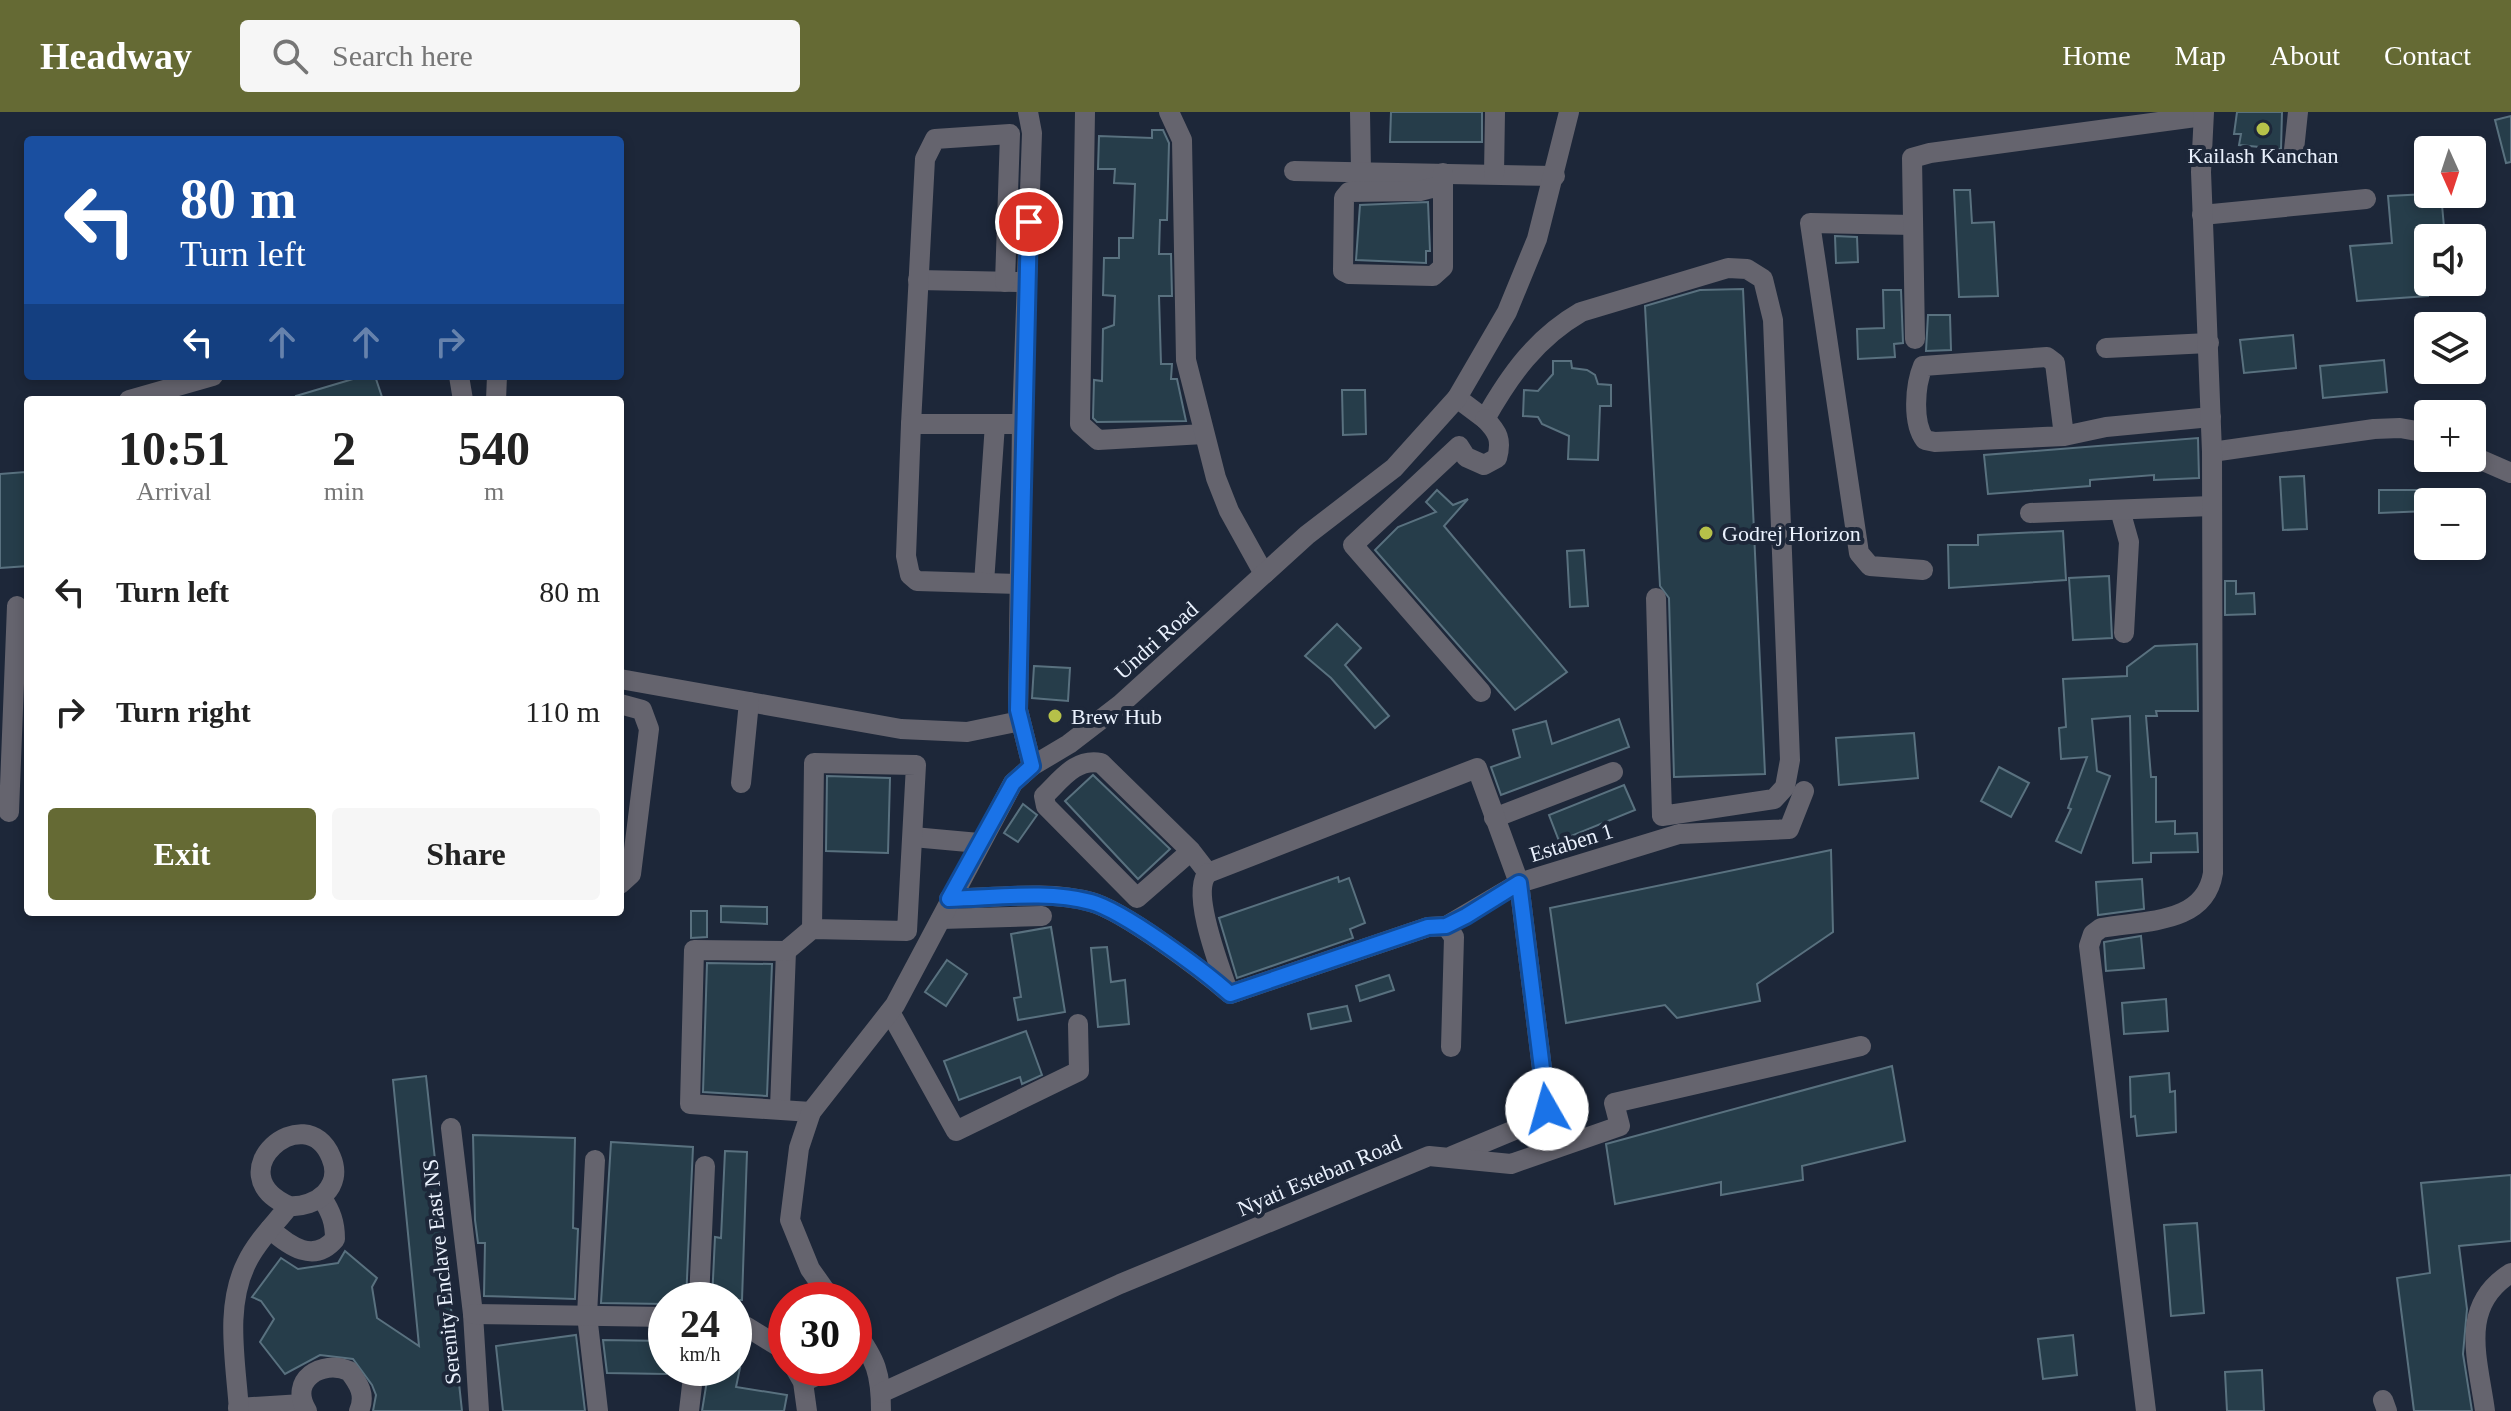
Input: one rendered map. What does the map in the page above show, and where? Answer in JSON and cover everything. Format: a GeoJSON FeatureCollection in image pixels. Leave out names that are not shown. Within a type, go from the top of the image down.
{"type":"FeatureCollection","features":[{"type":"Feature","properties":{"kind":"street"},"geometry":{"type":"LineString","coordinates":[[1028,112],[1032,133],[1019,623],[1020,721],[1032,766]]}},
{"type":"Feature","properties":{"kind":"street"},"geometry":{"type":"LineString","coordinates":[[1085,112],[1080,424],[1098,440],[1204,434]]}},
{"type":"Feature","properties":{"kind":"street"},"geometry":{"type":"LineString","coordinates":[[1169,112],[1182,140],[1186,360],[1204,434],[1229,511],[1264,574]]}},
{"type":"Feature","properties":{"kind":"street"},"geometry":{"type":"LineString","coordinates":[[1360,112],[1361,171]]}},
{"type":"Feature","properties":{"kind":"street"},"geometry":{"type":"LineString","coordinates":[[1494,174],[1495,112]]}},
{"type":"Feature","properties":{"kind":"street","name":"Undri Road"},"geometry":{"type":"LineString","coordinates":[[819,1282],[810,1269],[790,1220],[799,1148],[811,1112],[890,1012],[923,958],[949,899],[1013,783],[1032,766],[1069,744],[1121,704],[1307,535],[1394,468],[1457,398],[1507,312],[1537,239],[1569,112]]}},
{"type":"Feature","properties":{"kind":"street"},"geometry":{"type":"LineString","coordinates":[[2294,150],[2298,112]]}},
{"type":"Feature","properties":{"kind":"street"},"geometry":{"type":"LineString","coordinates":[[1915,339],[1912,158],[2204,114],[2202,215],[2212,452],[2210,891],[2188,913],[2101,928],[2093,934],[2089,946],[2146,1411]]}},
{"type":"Feature","properties":{"kind":"street"},"geometry":{"type":"LineString","coordinates":[[1019,584],[917,581],[910,575],[906,556],[925,159],[935,139],[946,136],[1032,133]]}},
{"type":"Feature","properties":{"kind":"street"},"geometry":{"type":"LineString","coordinates":[[1005,282],[1010,134]]}},
{"type":"Feature","properties":{"kind":"street"},"geometry":{"type":"LineString","coordinates":[[1294,171],[1361,171],[1443,179],[1494,174],[1555,176]]}},
{"type":"Feature","properties":{"kind":"street"},"geometry":{"type":"LineString","coordinates":[[1443,179],[1443,267],[1433,276],[1349,274],[1343,271],[1344,198],[1349,192],[1420,191],[1443,179]]}},
{"type":"Feature","properties":{"kind":"street"},"geometry":{"type":"LineString","coordinates":[[2202,215],[2366,199]]}},
{"type":"Feature","properties":{"kind":"street"},"geometry":{"type":"LineString","coordinates":[[1913,225],[1810,223],[1859,553],[1870,566],[1923,570]]}},
{"type":"Feature","properties":{"kind":"street"},"geometry":{"type":"LineString","coordinates":[[1485,419],[1507,380],[1533,348],[1559,325],[1581,312],[1728,268],[1747,269],[1763,279],[1773,320],[1790,760],[1785,787],[1774,799],[1662,816],[1656,598]]}},
{"type":"Feature","properties":{"kind":"street"},"geometry":{"type":"LineString","coordinates":[[918,280],[1027,282]]}},
{"type":"Feature","properties":{"kind":"street"},"geometry":{"type":"LineString","coordinates":[[2106,348],[2209,343]]}},
{"type":"Feature","properties":{"kind":"street"},"geometry":{"type":"LineString","coordinates":[[2064,436],[2059,381],[2055,363],[2047,357],[1923,366],[1919,376],[1917,418],[1918,431],[1925,440],[2064,436],[2106,427],[2211,417]]}},
{"type":"Feature","properties":{"kind":"street"},"geometry":{"type":"LineString","coordinates":[[143,396],[199,380]]}},
{"type":"Feature","properties":{"kind":"street"},"geometry":{"type":"LineString","coordinates":[[1430,425],[1459,446],[1466,457],[1484,465],[1497,458],[1500,446],[1498,433],[1457,398]]}},
{"type":"Feature","properties":{"kind":"street"},"geometry":{"type":"LineString","coordinates":[[911,424],[1022,424]]}},
{"type":"Feature","properties":{"kind":"street"},"geometry":{"type":"LineString","coordinates":[[984,583],[995,424]]}},
{"type":"Feature","properties":{"kind":"street"},"geometry":{"type":"LineString","coordinates":[[2212,452],[2374,429],[2414,430]]}},
{"type":"Feature","properties":{"kind":"street"},"geometry":{"type":"LineString","coordinates":[[1459,446],[1353,545],[1481,692]]}},
{"type":"Feature","properties":{"kind":"street"},"geometry":{"type":"LineString","coordinates":[[2486,462],[2511,473]]}},
{"type":"Feature","properties":{"kind":"street"},"geometry":{"type":"LineString","coordinates":[[2030,513],[2211,506]]}},
{"type":"Feature","properties":{"kind":"street"},"geometry":{"type":"LineString","coordinates":[[2120,510],[2129,542],[2124,633]]}},
{"type":"Feature","properties":{"kind":"street"},"geometry":{"type":"LineString","coordinates":[[12,812],[15,606]]}},
{"type":"Feature","properties":{"kind":"street"},"geometry":{"type":"LineString","coordinates":[[624,680],[901,729],[967,732],[1020,721]]}},
{"type":"Feature","properties":{"kind":"street"},"geometry":{"type":"LineString","coordinates":[[741,783],[749,702]]}},
{"type":"Feature","properties":{"kind":"street"},"geometry":{"type":"LineString","coordinates":[[624,705],[642,710],[649,729],[631,874],[624,880]]}},
{"type":"Feature","properties":{"kind":"street"},"geometry":{"type":"LineString","coordinates":[[1191,851],[1137,898],[1046,806],[1044,796],[1076,765],[1088,760],[1101,763],[1191,851],[1208,873]]}},
{"type":"Feature","properties":{"kind":"street"},"geometry":{"type":"LineString","coordinates":[[811,1112],[690,1104],[694,950],[786,951],[812,929],[907,931],[916,765],[814,763],[812,929]]}},
{"type":"Feature","properties":{"kind":"street"},"geometry":{"type":"LineString","coordinates":[[1477,768],[1519,883],[1446,926],[1428,927],[1230,994],[1214,954],[1200,887],[1208,873],[1477,768]]}},
{"type":"Feature","properties":{"kind":"street"},"geometry":{"type":"LineString","coordinates":[[1494,818],[1613,772]]}},
{"type":"Feature","properties":{"kind":"street","name":"Estaben 1"},"geometry":{"type":"LineString","coordinates":[[1449,1158],[1536,1121],[1547,1109],[1519,883],[1679,834],[1789,829],[1804,791]]}},
{"type":"Feature","properties":{"kind":"street"},"geometry":{"type":"LineString","coordinates":[[913,837],[979,843]]}},
{"type":"Feature","properties":{"kind":"street"},"geometry":{"type":"LineString","coordinates":[[949,899],[1042,897],[1089,901],[1108,908],[1207,974],[1230,994]]}},
{"type":"Feature","properties":{"kind":"street"},"geometry":{"type":"LineString","coordinates":[[941,919],[1042,916]]}},
{"type":"Feature","properties":{"kind":"street"},"geometry":{"type":"LineString","coordinates":[[1446,926],[1454,937],[1451,1047]]}},
{"type":"Feature","properties":{"kind":"street"},"geometry":{"type":"LineString","coordinates":[[780,1108],[786,951]]}},
{"type":"Feature","properties":{"kind":"street"},"geometry":{"type":"LineString","coordinates":[[890,1012],[956,1131],[1079,1071],[1078,1024]]}},
{"type":"Feature","properties":{"kind":"street","name":"Nyati Esteban Road"},"geometry":{"type":"LineString","coordinates":[[881,1402],[1120,1284],[1429,1156],[1511,1164],[1620,1126],[1614,1103],[1861,1046]]}},
{"type":"Feature","properties":{"kind":"street","name":"Serenity Enclave East NS"},"geometry":{"type":"LineString","coordinates":[[451,1128],[473,1314],[479,1411]]}},
{"type":"Feature","properties":{"kind":"street"},"geometry":{"type":"LineString","coordinates":[[291,1135],[315,1138],[331,1155],[333,1178],[322,1198],[301,1207],[289,1206],[269,1193],[261,1170],[269,1147],[291,1135]]}},
{"type":"Feature","properties":{"kind":"street"},"geometry":{"type":"LineString","coordinates":[[595,1160],[587,1315],[598,1411]]}},
{"type":"Feature","properties":{"kind":"street"},"geometry":{"type":"LineString","coordinates":[[700,1282],[705,1166]]}},
{"type":"Feature","properties":{"kind":"street"},"geometry":{"type":"LineString","coordinates":[[270,1229],[296,1250],[310,1252],[329,1247],[335,1239],[335,1227],[332,1212],[322,1198]]}},
{"type":"Feature","properties":{"kind":"street"},"geometry":{"type":"LineString","coordinates":[[289,1206],[246,1263],[236,1289],[233,1311],[238,1409],[304,1407],[303,1387],[313,1370],[340,1367],[349,1371],[359,1384],[362,1394],[359,1411]]}},
{"type":"Feature","properties":{"kind":"street"},"geometry":{"type":"LineString","coordinates":[[2485,1411],[2476,1315],[2496,1282],[2511,1273]]}},
{"type":"Feature","properties":{"kind":"street"},"geometry":{"type":"LineString","coordinates":[[473,1314],[648,1317]]}},
{"type":"Feature","properties":{"kind":"street"},"geometry":{"type":"LineString","coordinates":[[872,1369],[880,1379],[881,1402]]}},
{"type":"Feature","properties":{"kind":"street"},"geometry":{"type":"LineString","coordinates":[[689,1411],[692,1386]]}},
{"type":"Feature","properties":{"kind":"street"},"geometry":{"type":"LineString","coordinates":[[801,1386],[807,1411]]}},
{"type":"Feature","properties":{"kind":"building"},"geometry":{"type":"Polygon","coordinates":[[[1391,112],[1482,112],[1482,142],[1390,142],[1391,112]]]}},
{"type":"Feature","properties":{"kind":"building","name":"Kailash Kanchan"},"geometry":{"type":"Polygon","coordinates":[[[2237,112],[2282,112],[2281,149],[2239,145],[2241,134],[2234,134],[2237,112]]]}},
{"type":"Feature","properties":{"kind":"building"},"geometry":{"type":"Polygon","coordinates":[[[2511,116],[2511,162],[2506,163],[2495,120],[2511,116]]]}},
{"type":"Feature","properties":{"kind":"building"},"geometry":{"type":"Polygon","coordinates":[[[1152,130],[1163,130],[1169,143],[1167,220],[1160,220],[1159,254],[1171,254],[1172,296],[1159,296],[1161,364],[1172,364],[1171,379],[1177,379],[1186,421],[1097,422],[1093,418],[1094,380],[1102,381],[1103,329],[1114,325],[1115,296],[1103,295],[1104,258],[1119,258],[1119,238],[1133,238],[1135,184],[1114,183],[1115,169],[1098,169],[1099,136],[1152,138],[1152,130]]]}},
{"type":"Feature","properties":{"kind":"building"},"geometry":{"type":"Polygon","coordinates":[[[1954,190],[1970,190],[1972,223],[1994,222],[1998,296],[1959,297],[1954,190]]]}},
{"type":"Feature","properties":{"kind":"building"},"geometry":{"type":"Polygon","coordinates":[[[2414,195],[2414,208],[2442,208],[2444,224],[2414,224],[2414,296],[2428,296],[2357,301],[2350,246],[2392,243],[2388,196],[2414,195]]]}},
{"type":"Feature","properties":{"kind":"building"},"geometry":{"type":"Polygon","coordinates":[[[1428,202],[1430,251],[1426,251],[1426,263],[1356,260],[1360,205],[1428,202]]]}},
{"type":"Feature","properties":{"kind":"building"},"geometry":{"type":"Polygon","coordinates":[[[1835,236],[1857,237],[1858,262],[1836,263],[1835,236]]]}},
{"type":"Feature","properties":{"kind":"building","name":"Godrej Horizon"},"geometry":{"type":"Polygon","coordinates":[[[1743,289],[1765,774],[1674,777],[1669,598],[1660,586],[1645,306],[1700,290],[1743,289]]]}},
{"type":"Feature","properties":{"kind":"building"},"geometry":{"type":"Polygon","coordinates":[[[1883,290],[1901,290],[1903,343],[1894,344],[1895,357],[1858,359],[1857,329],[1884,328],[1883,290]]]}},
{"type":"Feature","properties":{"kind":"building"},"geometry":{"type":"Polygon","coordinates":[[[1928,315],[1950,315],[1951,350],[1926,351],[1928,315]]]}},
{"type":"Feature","properties":{"kind":"building"},"geometry":{"type":"Polygon","coordinates":[[[2293,335],[2296,368],[2244,373],[2240,340],[2293,335]]]}},
{"type":"Feature","properties":{"kind":"building"},"geometry":{"type":"Polygon","coordinates":[[[2384,360],[2387,392],[2323,398],[2320,366],[2384,360]]]}},
{"type":"Feature","properties":{"kind":"building"},"geometry":{"type":"Polygon","coordinates":[[[1553,361],[1571,361],[1572,368],[1587,370],[1595,375],[1598,384],[1611,385],[1611,406],[1600,406],[1598,460],[1568,459],[1569,436],[1542,424],[1538,417],[1523,416],[1524,390],[1538,391],[1553,374],[1553,361]]]}},
{"type":"Feature","properties":{"kind":"building"},"geometry":{"type":"Polygon","coordinates":[[[350,380],[376,380],[382,396],[296,396],[350,380]]]}},
{"type":"Feature","properties":{"kind":"building"},"geometry":{"type":"Polygon","coordinates":[[[1342,390],[1365,390],[1366,434],[1343,435],[1342,390]]]}},
{"type":"Feature","properties":{"kind":"building"},"geometry":{"type":"Polygon","coordinates":[[[2198,438],[2199,478],[2154,480],[2154,475],[2090,480],[2090,486],[1988,494],[1984,455],[2198,438]]]}},
{"type":"Feature","properties":{"kind":"building"},"geometry":{"type":"Polygon","coordinates":[[[24,472],[24,566],[0,568],[0,474],[24,472]]]}},
{"type":"Feature","properties":{"kind":"building"},"geometry":{"type":"Polygon","coordinates":[[[2304,476],[2307,529],[2283,530],[2280,477],[2304,476]]]}},
{"type":"Feature","properties":{"kind":"building"},"geometry":{"type":"Polygon","coordinates":[[[1437,490],[1453,505],[1468,499],[1444,526],[1567,672],[1515,710],[1375,550],[1398,527],[1436,512],[1426,502],[1437,490]]]}},
{"type":"Feature","properties":{"kind":"building"},"geometry":{"type":"Polygon","coordinates":[[[2379,490],[2414,490],[2414,512],[2379,513],[2379,490]]]}},
{"type":"Feature","properties":{"kind":"building"},"geometry":{"type":"Polygon","coordinates":[[[2063,531],[2066,580],[1949,588],[1948,545],[1978,545],[1978,535],[2063,531]]]}},
{"type":"Feature","properties":{"kind":"building"},"geometry":{"type":"Polygon","coordinates":[[[1584,550],[1588,606],[1570,607],[1567,551],[1584,550]]]}},
{"type":"Feature","properties":{"kind":"building"},"geometry":{"type":"Polygon","coordinates":[[[2109,576],[2112,638],[2073,640],[2069,578],[2109,576]]]}},
{"type":"Feature","properties":{"kind":"building"},"geometry":{"type":"Polygon","coordinates":[[[2225,581],[2236,581],[2236,594],[2254,593],[2255,614],[2225,615],[2225,581]]]}},
{"type":"Feature","properties":{"kind":"building"},"geometry":{"type":"Polygon","coordinates":[[[1337,624],[1361,648],[1345,665],[1389,716],[1375,728],[1331,678],[1305,656],[1337,624]]]}},
{"type":"Feature","properties":{"kind":"building"},"geometry":{"type":"Polygon","coordinates":[[[2197,644],[2198,711],[2156,711],[2157,716],[2146,716],[2151,777],[2156,777],[2156,822],[2175,821],[2175,834],[2197,833],[2198,852],[2151,853],[2151,862],[2133,863],[2130,716],[2092,719],[2097,771],[2110,776],[2081,853],[2056,841],[2071,809],[2068,808],[2087,757],[2061,759],[2059,728],[2066,727],[2063,679],[2127,676],[2127,667],[2155,646],[2197,644]]]}},
{"type":"Feature","properties":{"kind":"building"},"geometry":{"type":"Polygon","coordinates":[[[1034,666],[1070,668],[1068,701],[1032,698],[1034,666]]]}},
{"type":"Feature","properties":{"kind":"building"},"geometry":{"type":"Polygon","coordinates":[[[1619,719],[1629,747],[1501,795],[1491,767],[1520,757],[1513,730],[1546,721],[1552,744],[1619,719]]]}},
{"type":"Feature","properties":{"kind":"building"},"geometry":{"type":"Polygon","coordinates":[[[1914,733],[1918,778],[1839,785],[1836,738],[1914,733]]]}},
{"type":"Feature","properties":{"kind":"building"},"geometry":{"type":"Polygon","coordinates":[[[1999,767],[2029,783],[2011,817],[1981,801],[1999,767]]]}},
{"type":"Feature","properties":{"kind":"building"},"geometry":{"type":"Polygon","coordinates":[[[1093,775],[1170,849],[1138,879],[1065,801],[1093,775]]]}},
{"type":"Feature","properties":{"kind":"building"},"geometry":{"type":"Polygon","coordinates":[[[827,776],[890,778],[888,853],[826,851],[827,776]]]}},
{"type":"Feature","properties":{"kind":"building"},"geometry":{"type":"Polygon","coordinates":[[[1624,785],[1635,810],[1559,841],[1549,815],[1624,785]]]}},
{"type":"Feature","properties":{"kind":"building"},"geometry":{"type":"Polygon","coordinates":[[[1023,804],[1037,815],[1018,842],[1004,833],[1023,804]]]}},
{"type":"Feature","properties":{"kind":"building"},"geometry":{"type":"Polygon","coordinates":[[[1831,850],[1833,932],[1757,984],[1760,1001],[1677,1018],[1665,1005],[1566,1023],[1550,908],[1831,850]]]}},
{"type":"Feature","properties":{"kind":"building"},"geometry":{"type":"Polygon","coordinates":[[[1338,877],[1339,882],[1349,878],[1365,923],[1350,929],[1353,938],[1237,978],[1219,918],[1338,877]]]}},
{"type":"Feature","properties":{"kind":"building"},"geometry":{"type":"Polygon","coordinates":[[[2142,879],[2144,909],[2098,915],[2096,882],[2142,879]]]}},
{"type":"Feature","properties":{"kind":"building"},"geometry":{"type":"Polygon","coordinates":[[[721,906],[767,907],[767,924],[721,922],[721,906]]]}},
{"type":"Feature","properties":{"kind":"building"},"geometry":{"type":"Polygon","coordinates":[[[691,911],[707,911],[707,937],[691,938],[691,911]]]}},
{"type":"Feature","properties":{"kind":"building"},"geometry":{"type":"Polygon","coordinates":[[[1051,927],[1065,1012],[1018,1020],[1014,998],[1021,997],[1011,934],[1051,927]]]}},
{"type":"Feature","properties":{"kind":"building"},"geometry":{"type":"Polygon","coordinates":[[[2141,936],[2144,968],[2106,971],[2104,942],[2141,936]]]}},
{"type":"Feature","properties":{"kind":"building"},"geometry":{"type":"Polygon","coordinates":[[[1107,947],[1111,982],[1125,980],[1129,1024],[1098,1027],[1091,948],[1107,947]]]}},
{"type":"Feature","properties":{"kind":"building"},"geometry":{"type":"Polygon","coordinates":[[[947,960],[967,974],[946,1006],[925,992],[947,960]]]}},
{"type":"Feature","properties":{"kind":"building"},"geometry":{"type":"Polygon","coordinates":[[[707,963],[772,964],[767,1096],[703,1092],[707,963]]]}},
{"type":"Feature","properties":{"kind":"building"},"geometry":{"type":"Polygon","coordinates":[[[1389,975],[1394,990],[1360,1001],[1356,986],[1389,975]]]}},
{"type":"Feature","properties":{"kind":"building"},"geometry":{"type":"Polygon","coordinates":[[[2166,999],[2168,1031],[2124,1034],[2122,1003],[2166,999]]]}},
{"type":"Feature","properties":{"kind":"building"},"geometry":{"type":"Polygon","coordinates":[[[1347,1006],[1351,1021],[1311,1029],[1308,1014],[1347,1006]]]}},
{"type":"Feature","properties":{"kind":"building"},"geometry":{"type":"Polygon","coordinates":[[[1026,1031],[1042,1075],[1022,1084],[1020,1077],[959,1100],[944,1061],[1026,1031]]]}},
{"type":"Feature","properties":{"kind":"building"},"geometry":{"type":"Polygon","coordinates":[[[1892,1066],[1905,1141],[1802,1166],[1803,1180],[1721,1195],[1721,1182],[1615,1204],[1606,1144],[1892,1066]]]}},
{"type":"Feature","properties":{"kind":"building"},"geometry":{"type":"Polygon","coordinates":[[[2169,1073],[2170,1092],[2175,1091],[2176,1132],[2137,1136],[2135,1116],[2131,1117],[2130,1077],[2169,1073]]]}},
{"type":"Feature","properties":{"kind":"building"},"geometry":{"type":"Polygon","coordinates":[[[426,1076],[462,1411],[373,1411],[376,1395],[353,1359],[320,1355],[285,1374],[260,1342],[274,1319],[261,1301],[252,1297],[281,1258],[298,1269],[338,1263],[345,1251],[377,1278],[372,1287],[377,1318],[419,1346],[393,1080],[426,1076]]]}},
{"type":"Feature","properties":{"kind":"building"},"geometry":{"type":"Polygon","coordinates":[[[473,1135],[575,1138],[573,1228],[578,1229],[575,1299],[484,1296],[485,1243],[478,1243],[475,1220],[473,1135]]]}},
{"type":"Feature","properties":{"kind":"building"},"geometry":{"type":"Polygon","coordinates":[[[611,1142],[693,1147],[687,1282],[648,1282],[648,1304],[601,1303],[611,1142]]]}},
{"type":"Feature","properties":{"kind":"building"},"geometry":{"type":"Polygon","coordinates":[[[725,1151],[747,1152],[743,1282],[713,1282],[715,1237],[721,1238],[725,1151]]]}},
{"type":"Feature","properties":{"kind":"building"},"geometry":{"type":"Polygon","coordinates":[[[2511,1175],[2511,1241],[2459,1246],[2467,1309],[2463,1354],[2472,1411],[2414,1411],[2397,1278],[2430,1273],[2421,1183],[2511,1175]]]}},
{"type":"Feature","properties":{"kind":"building"},"geometry":{"type":"Polygon","coordinates":[[[2197,1223],[2204,1313],[2171,1316],[2164,1225],[2197,1223]]]}},
{"type":"Feature","properties":{"kind":"building"},"geometry":{"type":"Polygon","coordinates":[[[576,1335],[585,1411],[503,1411],[496,1346],[576,1335]]]}},
{"type":"Feature","properties":{"kind":"building"},"geometry":{"type":"Polygon","coordinates":[[[2073,1335],[2077,1375],[2043,1379],[2038,1339],[2073,1335]]]}},
{"type":"Feature","properties":{"kind":"building"},"geometry":{"type":"Polygon","coordinates":[[[603,1340],[648,1341],[648,1374],[607,1373],[603,1340]]]}},
{"type":"Feature","properties":{"kind":"building"},"geometry":{"type":"Polygon","coordinates":[[[2262,1370],[2264,1411],[2227,1411],[2225,1372],[2262,1370]]]}},
{"type":"Feature","properties":{"kind":"building"},"geometry":{"type":"Polygon","coordinates":[[[706,1386],[736,1386],[787,1395],[784,1411],[702,1411],[706,1386]]]}},
{"type":"Feature","properties":{"kind":"place","name":"Kailash Kanchan"},"geometry":{"type":"Point","coordinates":[2263,129]}},
{"type":"Feature","properties":{"kind":"place","name":"Godrej Horizon"},"geometry":{"type":"Point","coordinates":[1706,533]}},
{"type":"Feature","properties":{"kind":"place","name":"Brew Hub"},"geometry":{"type":"Point","coordinates":[1055,716]}},
{"type":"Feature","properties":{"kind":"route"},"geometry":{"type":"LineString","coordinates":[[1029,222],[1022,424],[1018,710],[1032,766],[1013,783],[949,899],[1042,897],[1089,901],[1108,908],[1207,974],[1230,994],[1253,989],[1428,927],[1446,926],[1519,883],[1547,1109]]}}]}
